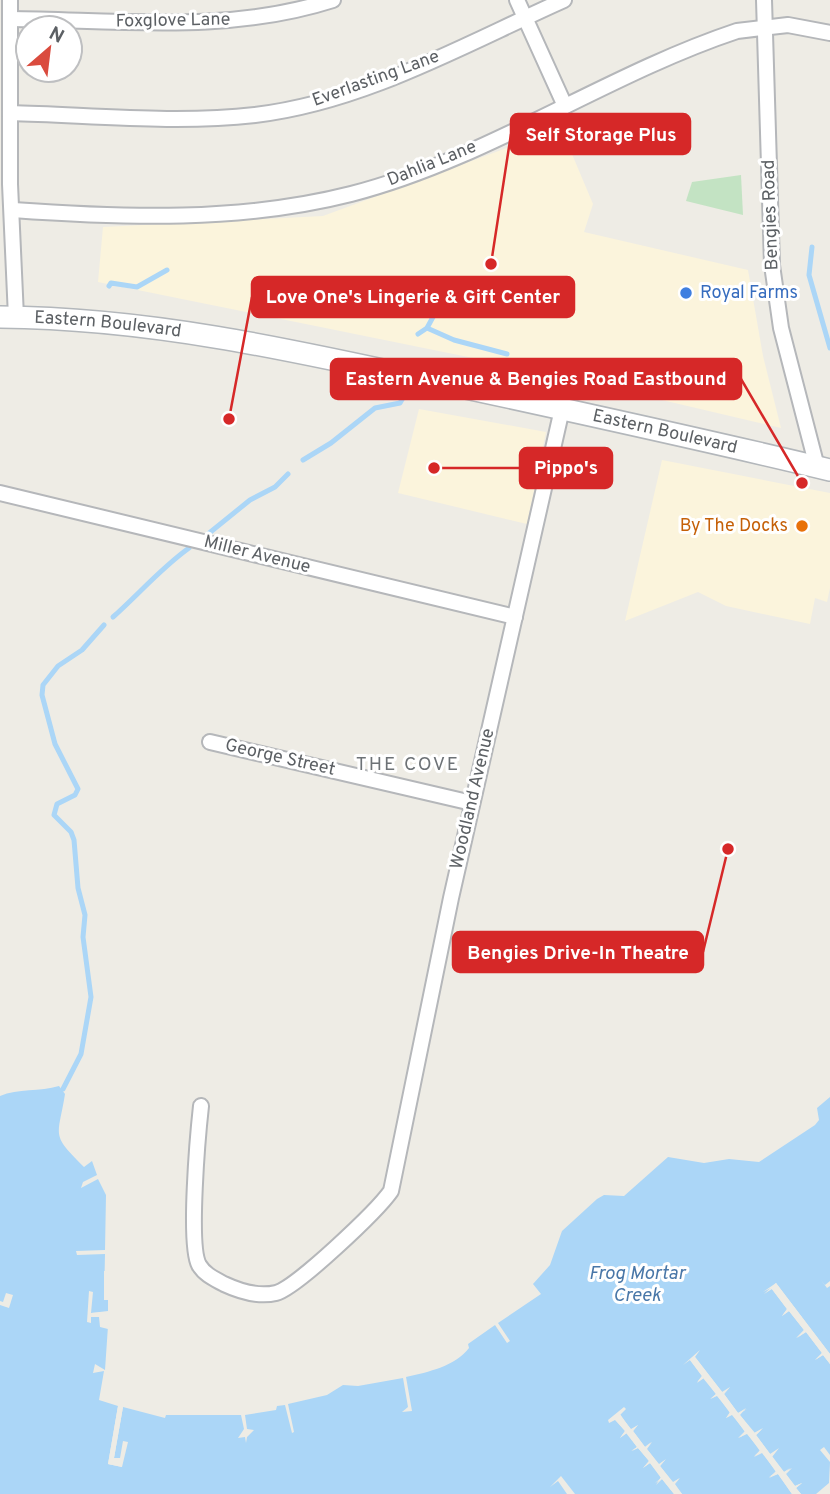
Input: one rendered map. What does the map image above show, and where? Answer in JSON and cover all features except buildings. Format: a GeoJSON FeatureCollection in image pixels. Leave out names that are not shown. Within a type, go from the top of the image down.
{"type":"FeatureCollection","features":[{"type":"Feature","properties":{"kind":"main road","name":"Eastern Boulevard"},"geometry":{"type":"LineString","coordinates":[[8,317],[180,330],[296,351],[823,468]]}},
{"type":"Feature","properties":{"kind":"street"},"geometry":{"type":"LineString","coordinates":[[8,317],[13,210],[5,184],[10,113],[10,0]]}},
{"type":"Feature","properties":{"kind":"street","name":"Foxglove Lane"},"geometry":{"type":"LineString","coordinates":[[10,19],[222,22],[265,18],[333,0]]}},
{"type":"Feature","properties":{"kind":"street"},"geometry":{"type":"LineString","coordinates":[[517,0],[565,106]]}},
{"type":"Feature","properties":{"kind":"street","name":"Everlasting Lane"},"geometry":{"type":"LineString","coordinates":[[10,113],[156,118],[256,115],[310,103],[382,81],[564,0]]}},
{"type":"Feature","properties":{"kind":"street","name":"Bengies Road"},"geometry":{"type":"LineString","coordinates":[[764,0],[773,276],[781,328],[823,468]]}},
{"type":"Feature","properties":{"kind":"street","name":"Dahlia Lane"},"geometry":{"type":"LineString","coordinates":[[13,210],[129,215],[280,210],[391,181],[461,154],[718,37],[737,31],[788,25],[830,33]]}},
{"type":"Feature","properties":{"kind":"street","name":"Woodland Avenue"},"geometry":{"type":"LineString","coordinates":[[201,1106],[195,1216],[197,1261],[208,1275],[232,1287],[248,1293],[283,1290],[369,1219],[391,1191],[472,803],[562,409]]}},
{"type":"Feature","properties":{"kind":"street","name":"Miller Avenue"},"geometry":{"type":"LineString","coordinates":[[0,493],[514,617]]}},
{"type":"Feature","properties":{"kind":"street","name":"George Street"},"geometry":{"type":"LineString","coordinates":[[210,742],[472,803]]}},
{"type":"Feature","properties":{"kind":"shaded area"},"geometry":{"type":"Polygon","coordinates":[[[561,128],[593,204],[584,232],[748,270],[763,356],[781,428],[547,373],[98,282],[103,227],[323,216],[561,128]]]}},
{"type":"Feature","properties":{"kind":"shaded area"},"geometry":{"type":"Polygon","coordinates":[[[419,409],[546,432],[527,524],[398,493],[419,409]]]}},
{"type":"Feature","properties":{"kind":"shaded area"},"geometry":{"type":"Polygon","coordinates":[[[662,460],[830,493],[830,588],[827,602],[815,598],[810,624],[726,606],[698,592],[625,621],[662,460]]]}},
{"type":"Feature","properties":{"kind":"green space"},"geometry":{"type":"Polygon","coordinates":[[[741,175],[743,215],[686,201],[692,182],[741,175]]]}},
{"type":"Feature","properties":{"kind":"water","name":"Frog Mortar Creek"},"geometry":{"type":"Polygon","coordinates":[[[59,1086],[65,1094],[59,1127],[61,1141],[84,1167],[92,1161],[97,1175],[83,1182],[81,1188],[98,1179],[106,1195],[105,1250],[76,1251],[77,1255],[105,1254],[104,1299],[108,1300],[108,1312],[91,1313],[91,1317],[100,1317],[100,1327],[108,1326],[105,1370],[95,1364],[93,1373],[104,1371],[99,1400],[118,1406],[108,1464],[122,1467],[120,1458],[114,1458],[123,1407],[165,1418],[166,1415],[241,1415],[244,1429],[238,1438],[245,1437],[246,1443],[247,1437],[254,1430],[247,1429],[245,1415],[276,1410],[277,1406],[285,1405],[292,1433],[294,1432],[288,1404],[327,1395],[343,1385],[358,1386],[403,1378],[408,1407],[402,1412],[412,1411],[406,1377],[449,1364],[469,1348],[468,1344],[495,1325],[507,1343],[510,1341],[498,1323],[541,1294],[533,1284],[550,1265],[562,1231],[597,1199],[604,1195],[624,1196],[668,1157],[704,1163],[729,1159],[759,1162],[815,1125],[819,1120],[817,1108],[830,1097],[830,1281],[825,1285],[821,1280],[827,1288],[830,1286],[830,1354],[776,1283],[763,1292],[771,1288],[787,1309],[782,1316],[789,1311],[804,1330],[797,1338],[806,1332],[822,1353],[815,1360],[823,1355],[830,1364],[830,1455],[824,1447],[820,1450],[830,1462],[829,1483],[816,1494],[801,1494],[796,1488],[802,1483],[795,1486],[785,1473],[790,1468],[784,1472],[772,1456],[778,1449],[771,1455],[756,1435],[762,1429],[755,1433],[739,1414],[747,1409],[738,1413],[724,1394],[730,1387],[723,1393],[695,1357],[690,1360],[702,1376],[697,1382],[703,1378],[716,1394],[711,1399],[717,1395],[730,1413],[726,1418],[732,1414],[745,1432],[739,1438],[747,1433],[760,1451],[754,1456],[762,1452],[776,1472],[769,1477],[778,1474],[792,1494],[682,1494],[674,1484],[679,1478],[673,1483],[660,1466],[665,1460],[659,1465],[646,1448],[651,1442],[645,1447],[633,1431],[638,1425],[631,1430],[620,1414],[609,1423],[615,1419],[625,1431],[620,1438],[626,1433],[637,1447],[632,1451],[638,1448],[649,1461],[643,1468],[650,1463],[661,1478],[655,1483],[662,1479],[674,1494],[575,1494],[561,1476],[550,1487],[558,1481],[567,1494],[0,1494],[0,1305],[9,1308],[13,1295],[6,1293],[3,1302],[0,1301],[0,1096],[59,1086]]]}},
{"type":"Feature","properties":{"kind":"pier"},"geometry":{"type":"Polygon","coordinates":[[[104,1271],[108,1271],[108,1296],[111,1299],[112,1311],[103,1316],[103,1323],[110,1324],[112,1330],[100,1327],[99,1317],[91,1317],[91,1323],[87,1322],[89,1291],[93,1292],[91,1313],[108,1311],[108,1300],[104,1300],[104,1271]]]}},
{"type":"Feature","properties":{"kind":"pier"},"geometry":{"type":"Polygon","coordinates":[[[776,1283],[830,1354],[830,1364],[823,1355],[815,1360],[822,1353],[806,1332],[796,1338],[804,1330],[789,1311],[782,1316],[787,1309],[772,1289],[764,1294],[776,1283]]]}},
{"type":"Feature","properties":{"kind":"pier"},"geometry":{"type":"Polygon","coordinates":[[[700,1350],[695,1357],[722,1392],[730,1387],[724,1394],[738,1413],[746,1408],[740,1415],[754,1433],[763,1428],[756,1435],[770,1454],[779,1448],[772,1457],[784,1472],[792,1468],[786,1474],[795,1486],[802,1483],[796,1488],[801,1494],[792,1494],[778,1474],[769,1478],[776,1471],[762,1453],[754,1457],[760,1450],[747,1434],[738,1438],[745,1431],[732,1415],[726,1418],[730,1412],[717,1396],[710,1399],[716,1394],[704,1378],[697,1383],[702,1376],[690,1360],[683,1365],[700,1350]]]}},
{"type":"Feature","properties":{"kind":"pier"},"geometry":{"type":"Polygon","coordinates":[[[118,1406],[123,1407],[114,1458],[120,1458],[123,1441],[128,1442],[122,1467],[108,1464],[118,1406]]]}},
{"type":"Feature","properties":{"kind":"pier"},"geometry":{"type":"Polygon","coordinates":[[[624,1407],[626,1409],[620,1415],[631,1429],[638,1425],[633,1431],[645,1447],[652,1442],[647,1449],[659,1464],[666,1459],[660,1466],[673,1482],[680,1478],[675,1484],[682,1494],[674,1494],[662,1479],[656,1485],[661,1477],[650,1463],[643,1468],[649,1461],[638,1448],[631,1451],[637,1447],[627,1433],[620,1438],[625,1431],[615,1420],[609,1423],[608,1420],[624,1407]]]}},
{"type":"Feature","properties":{"kind":"waterway"},"geometry":{"type":"LineString","coordinates":[[812,247],[809,275],[830,348]]}},
{"type":"Feature","properties":{"kind":"waterway"},"geometry":{"type":"LineString","coordinates":[[109,286],[111,283],[137,287],[167,270]]}},
{"type":"Feature","properties":{"kind":"waterway"},"geometry":{"type":"LineString","coordinates":[[418,334],[427,328],[433,317]]}},
{"type":"Feature","properties":{"kind":"waterway"},"geometry":{"type":"LineString","coordinates":[[427,328],[454,340],[507,354]]}},
{"type":"Feature","properties":{"kind":"waterway"},"geometry":{"type":"LineString","coordinates":[[303,460],[331,443],[375,408],[400,403],[404,396]]}},
{"type":"Feature","properties":{"kind":"waterway"},"geometry":{"type":"LineString","coordinates":[[208,534],[250,500],[275,487],[288,474]]}},
{"type":"Feature","properties":{"kind":"waterway"},"geometry":{"type":"LineString","coordinates":[[113,617],[189,548]]}},
{"type":"Feature","properties":{"kind":"waterway"},"geometry":{"type":"LineString","coordinates":[[63,1089],[81,1054],[91,997],[83,937],[85,915],[78,888],[74,840],[71,832],[54,815],[57,804],[75,795],[78,789],[55,744],[42,695],[43,685],[58,666],[82,650],[104,625]]}},
{"type":"Feature","properties":{"kind":"place","name":"Self Storage Plus"},"geometry":{"type":"Point","coordinates":[491,264]}},
{"type":"Feature","properties":{"kind":"place","name":"Royal Farms"},"geometry":{"type":"Point","coordinates":[686,293]}},
{"type":"Feature","properties":{"kind":"place","name":"Love One's Lingerie & Gift Center"},"geometry":{"type":"Point","coordinates":[229,419]}},
{"type":"Feature","properties":{"kind":"place","name":"Pippo's"},"geometry":{"type":"Point","coordinates":[434,468]}},
{"type":"Feature","properties":{"kind":"place","name":"Eastern Avenue & Bengies Road Eastbound"},"geometry":{"type":"Point","coordinates":[802,483]}},
{"type":"Feature","properties":{"kind":"place","name":"By The Docks"},"geometry":{"type":"Point","coordinates":[802,526]}},
{"type":"Feature","properties":{"kind":"place","name":"Bengies Drive-In Theatre"},"geometry":{"type":"Point","coordinates":[728,849]}},
{"type":"Feature","properties":{"kind":"district","name":"THE COVE"},"geometry":{"type":"Point","coordinates":[408,765]}}]}
